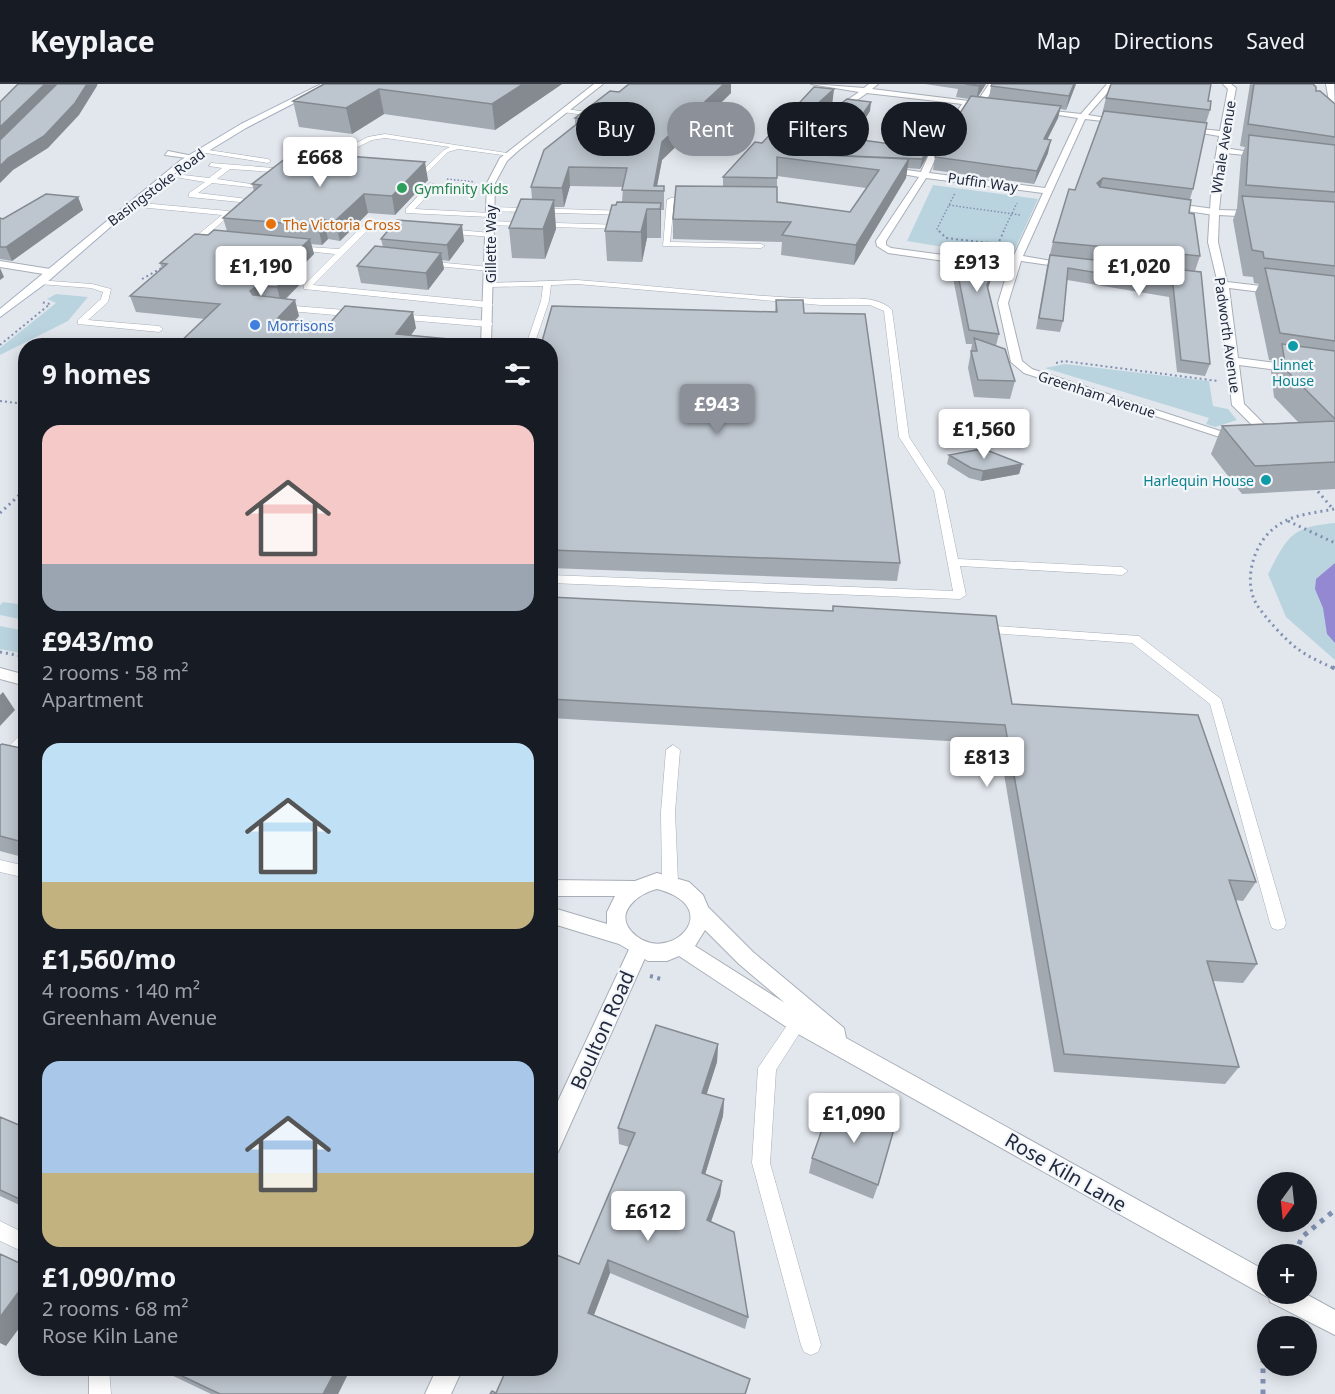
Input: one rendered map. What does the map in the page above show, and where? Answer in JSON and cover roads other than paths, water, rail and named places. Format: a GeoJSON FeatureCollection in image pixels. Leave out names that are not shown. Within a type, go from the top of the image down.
{"type":"FeatureCollection","features":[{"type":"Feature","properties":{"kind":"street","name":"Basingstoke Road"},"geometry":{"type":"LineString","coordinates":[[0,314],[166,175],[239,128],[327,84]]}},
{"type":"Feature","properties":{"kind":"street","name":"Gillette Way"},"geometry":{"type":"LineString","coordinates":[[487,338],[491,183],[503,160],[599,84]]}},
{"type":"Feature","properties":{"kind":"street"},"geometry":{"type":"LineString","coordinates":[[815,84],[958,102]]}},
{"type":"Feature","properties":{"kind":"street"},"geometry":{"type":"LineString","coordinates":[[806,165],[793,160],[795,151],[822,121],[874,84]]}},
{"type":"Feature","properties":{"kind":"street"},"geometry":{"type":"LineString","coordinates":[[980,104],[993,84]]}},
{"type":"Feature","properties":{"kind":"street","name":"Greenham Avenue"},"geometry":{"type":"LineString","coordinates":[[1110,84],[1082,117],[1016,263],[1003,303],[1017,362],[1028,371],[1220,435],[1250,438]]}},
{"type":"Feature","properties":{"kind":"street","name":"Whale Avenue"},"geometry":{"type":"LineString","coordinates":[[1214,212],[1220,150],[1231,104],[1232,88],[1227,84]]}},
{"type":"Feature","properties":{"kind":"street"},"geometry":{"type":"LineString","coordinates":[[1329,84],[1335,113]]}},
{"type":"Feature","properties":{"kind":"street"},"geometry":{"type":"LineString","coordinates":[[967,103],[1000,107]]}},
{"type":"Feature","properties":{"kind":"street"},"geometry":{"type":"LineString","coordinates":[[1032,110],[1125,122]]}},
{"type":"Feature","properties":{"kind":"street"},"geometry":{"type":"LineString","coordinates":[[1173,128],[1223,134]]}},
{"type":"Feature","properties":{"kind":"street"},"geometry":{"type":"LineString","coordinates":[[1220,150],[1273,156]]}},
{"type":"Feature","properties":{"kind":"street"},"geometry":{"type":"LineString","coordinates":[[168,153],[198,154]]}},
{"type":"Feature","properties":{"kind":"street"},"geometry":{"type":"LineString","coordinates":[[934,156],[881,240],[882,246],[888,249],[988,264],[1016,263],[1087,267]]}},
{"type":"Feature","properties":{"kind":"street","name":"Puffin Way"},"geometry":{"type":"LineString","coordinates":[[874,170],[925,171],[1048,191]]}},
{"type":"Feature","properties":{"kind":"street"},"geometry":{"type":"LineString","coordinates":[[1161,205],[1214,212],[1266,215]]}},
{"type":"Feature","properties":{"kind":"street","name":"Padworth Avenue"},"geometry":{"type":"LineString","coordinates":[[1214,212],[1213,242],[1238,405],[1264,430],[1260,437],[1250,438]]}},
{"type":"Feature","properties":{"kind":"street"},"geometry":{"type":"LineString","coordinates":[[0,264],[50,272]]}},
{"type":"Feature","properties":{"kind":"street"},"geometry":{"type":"LineString","coordinates":[[1219,282],[1290,292]]}},
{"type":"Feature","properties":{"kind":"street"},"geometry":{"type":"LineString","coordinates":[[1233,361],[1335,374]]}},
{"type":"Feature","properties":{"kind":"street"},"geometry":{"type":"LineString","coordinates":[[0,673],[18,677]]}},
{"type":"Feature","properties":{"kind":"street"},"geometry":{"type":"LineString","coordinates":[[558,888],[634,888],[651,882],[670,882]]}},
{"type":"Feature","properties":{"kind":"street","name":"Rose Kiln Lane"},"geometry":{"type":"LineString","coordinates":[[670,882],[691,894],[701,913],[746,958],[866,1058]]}},
{"type":"Feature","properties":{"kind":"street"},"geometry":{"type":"LineString","coordinates":[[632,943],[616,917],[618,906],[634,888]]}},
{"type":"Feature","properties":{"kind":"street"},"geometry":{"type":"LineString","coordinates":[[558,918],[632,943],[668,952],[681,947],[697,933],[701,913]]}},
{"type":"Feature","properties":{"kind":"street","name":"Boulton Road"},"geometry":{"type":"LineString","coordinates":[[558,1124],[632,943]]}},
{"type":"Feature","properties":{"kind":"street","name":"Rose Kiln Lane"},"geometry":{"type":"LineString","coordinates":[[681,947],[798,1023],[866,1058],[1257,1280]]}},
{"type":"Feature","properties":{"kind":"street"},"geometry":{"type":"LineString","coordinates":[[1299,1304],[1334,1323]]}},
{"type":"Feature","properties":{"kind":"street"},"geometry":{"type":"LineString","coordinates":[[438,1394],[446,1376]]}},
{"type":"Feature","properties":{"kind":"lane"},"geometry":{"type":"LineString","coordinates":[[566,111],[576,113]]}},
{"type":"Feature","properties":{"kind":"lane"},"geometry":{"type":"LineString","coordinates":[[321,163],[370,138],[385,136],[510,154]]}},
{"type":"Feature","properties":{"kind":"lane"},"geometry":{"type":"LineString","coordinates":[[402,170],[425,172],[446,151],[459,146]]}},
{"type":"Feature","properties":{"kind":"lane"},"geometry":{"type":"LineString","coordinates":[[198,154],[274,162]]}},
{"type":"Feature","properties":{"kind":"lane"},"geometry":{"type":"LineString","coordinates":[[312,164],[333,164]]}},
{"type":"Feature","properties":{"kind":"lane"},"geometry":{"type":"LineString","coordinates":[[212,165],[292,169],[250,201],[192,195],[229,166]]}},
{"type":"Feature","properties":{"kind":"lane"},"geometry":{"type":"LineString","coordinates":[[240,184],[259,169]]}},
{"type":"Feature","properties":{"kind":"lane"},"geometry":{"type":"LineString","coordinates":[[166,175],[210,182],[268,187]]}},
{"type":"Feature","properties":{"kind":"lane"},"geometry":{"type":"LineString","coordinates":[[433,185],[409,211],[632,227]]}},
{"type":"Feature","properties":{"kind":"lane"},"geometry":{"type":"LineString","coordinates":[[707,201],[671,200],[666,244],[761,246]]}},
{"type":"Feature","properties":{"kind":"lane"},"geometry":{"type":"LineString","coordinates":[[130,204],[228,213],[198,239],[220,241]]}},
{"type":"Feature","properties":{"kind":"lane"},"geometry":{"type":"LineString","coordinates":[[490,216],[633,213]]}},
{"type":"Feature","properties":{"kind":"lane"},"geometry":{"type":"LineString","coordinates":[[657,214],[669,214]]}},
{"type":"Feature","properties":{"kind":"lane"},"geometry":{"type":"LineString","coordinates":[[414,228],[369,225],[307,287],[489,304]]}},
{"type":"Feature","properties":{"kind":"lane"},"geometry":{"type":"LineString","coordinates":[[656,228],[668,228]]}},
{"type":"Feature","properties":{"kind":"lane"},"geometry":{"type":"LineString","coordinates":[[436,230],[491,235]]}},
{"type":"Feature","properties":{"kind":"lane"},"geometry":{"type":"LineString","coordinates":[[286,247],[341,252]]}},
{"type":"Feature","properties":{"kind":"lane"},"geometry":{"type":"LineString","coordinates":[[413,262],[490,269]]}},
{"type":"Feature","properties":{"kind":"lane"},"geometry":{"type":"LineString","coordinates":[[39,282],[92,286],[108,291],[105,300],[81,322],[159,329]]}},
{"type":"Feature","properties":{"kind":"lane"},"geometry":{"type":"LineString","coordinates":[[490,285],[577,282],[821,302],[871,302],[884,306],[888,310],[904,437],[939,490],[960,595],[558,579]]}},
{"type":"Feature","properties":{"kind":"lane"},"geometry":{"type":"LineString","coordinates":[[532,338],[545,301],[547,283]]}},
{"type":"Feature","properties":{"kind":"lane"},"geometry":{"type":"LineString","coordinates":[[273,308],[374,315]]}},
{"type":"Feature","properties":{"kind":"lane"},"geometry":{"type":"LineString","coordinates":[[385,316],[489,324]]}},
{"type":"Feature","properties":{"kind":"lane"},"geometry":{"type":"LineString","coordinates":[[954,562],[1122,571]]}},
{"type":"Feature","properties":{"kind":"lane"},"geometry":{"type":"LineString","coordinates":[[968,628],[1135,639],[1216,702],[1278,923]]}},
{"type":"Feature","properties":{"kind":"lane"},"geometry":{"type":"LineString","coordinates":[[0,764],[18,746]]}},
{"type":"Feature","properties":{"kind":"lane"},"geometry":{"type":"LineString","coordinates":[[670,882],[668,812],[673,750]]}},
{"type":"Feature","properties":{"kind":"lane"},"geometry":{"type":"LineString","coordinates":[[0,866],[18,870]]}},
{"type":"Feature","properties":{"kind":"lane"},"geometry":{"type":"LineString","coordinates":[[798,1023],[767,1068],[761,1163],[811,1345]]}},
{"type":"Feature","properties":{"kind":"lane"},"geometry":{"type":"LineString","coordinates":[[0,1232],[18,1240]]}},
{"type":"Feature","properties":{"kind":"lane"},"geometry":{"type":"LineString","coordinates":[[99,1376],[100,1394]]}},
{"type":"Feature","properties":{"kind":"place","name":"Gymfinity Kids"},"geometry":{"type":"Point","coordinates":[402,188]}},
{"type":"Feature","properties":{"kind":"place","name":"The Victoria Cross"},"geometry":{"type":"Point","coordinates":[271,224]}},
{"type":"Feature","properties":{"kind":"place","name":"Morrisons"},"geometry":{"type":"Point","coordinates":[255,325]}},
{"type":"Feature","properties":{"kind":"place","name":"Linnet House"},"geometry":{"type":"Point","coordinates":[1293,346]}},
{"type":"Feature","properties":{"kind":"place","name":"Harlequin House"},"geometry":{"type":"Point","coordinates":[1266,480]}}]}
